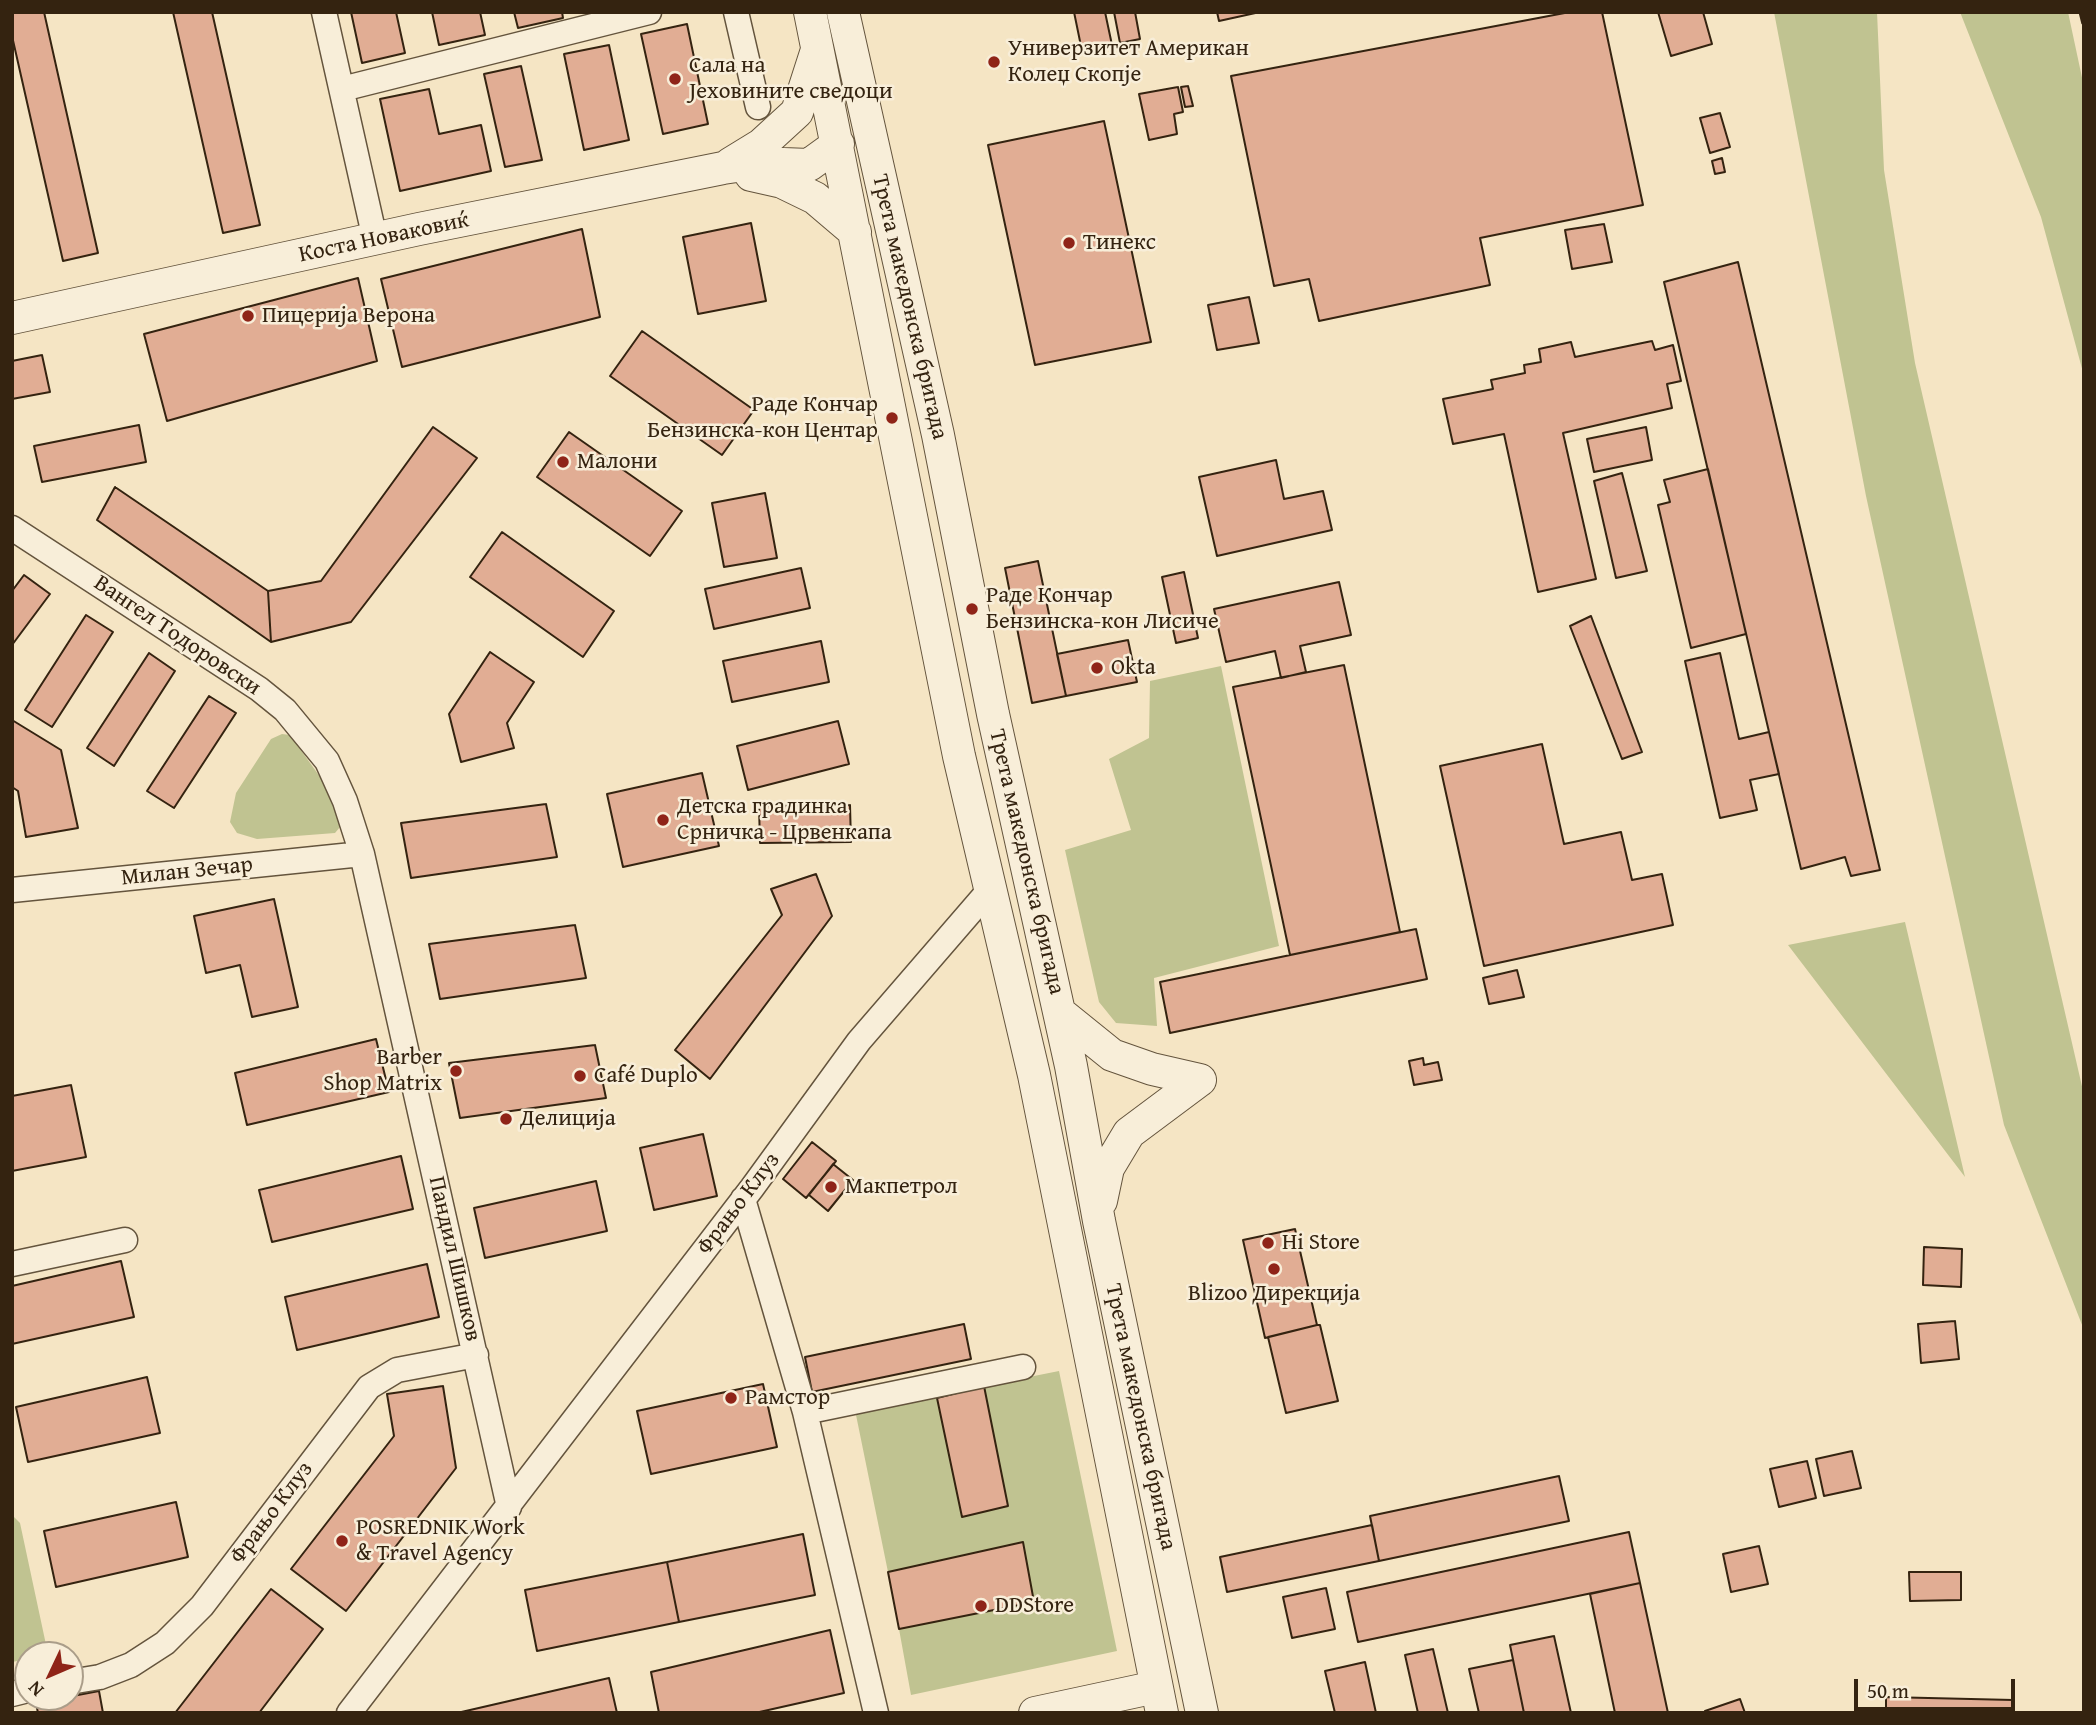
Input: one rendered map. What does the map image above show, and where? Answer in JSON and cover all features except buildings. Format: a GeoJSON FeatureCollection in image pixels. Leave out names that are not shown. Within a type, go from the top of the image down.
{"type":"FeatureCollection","features":[{"type":"Feature","properties":{"kind":"street"},"geometry":{"type":"LineString","coordinates":[[324,12],[375,239]]}},
{"type":"Feature","properties":{"kind":"street"},"geometry":{"type":"LineString","coordinates":[[342,89],[649,12]]}},
{"type":"Feature","properties":{"kind":"street"},"geometry":{"type":"LineString","coordinates":[[736,12],[758,107]]}},
{"type":"Feature","properties":{"kind":"street","name":"Трета македонска бригада"},"geometry":{"type":"LineString","coordinates":[[810,12],[959,757],[982,896],[1034,1075],[1159,1700]]}},
{"type":"Feature","properties":{"kind":"street","name":"Трета македонска бригада"},"geometry":{"type":"LineString","coordinates":[[843,12],[938,435],[993,714],[1060,1013],[1099,1221],[1202,1713]]}},
{"type":"Feature","properties":{"kind":"street"},"geometry":{"type":"LineString","coordinates":[[723,168],[761,145],[797,112],[818,47]]}},
{"type":"Feature","properties":{"kind":"street","name":"Коста Новаковиќ"},"geometry":{"type":"LineString","coordinates":[[12,318],[375,239],[757,163],[805,143],[838,144],[871,134]]}},
{"type":"Feature","properties":{"kind":"street"},"geometry":{"type":"LineString","coordinates":[[723,168],[782,182],[816,198],[855,232]]}},
{"type":"Feature","properties":{"kind":"street","name":"Вангел Тодоровски"},"geometry":{"type":"LineString","coordinates":[[12,528],[259,689],[285,710],[327,761]]}},
{"type":"Feature","properties":{"kind":"street","name":"Пандил Шишков"},"geometry":{"type":"LineString","coordinates":[[327,761],[345,801],[362,854],[509,1507]]}},
{"type":"Feature","properties":{"kind":"street","name":"Милан Зечар"},"geometry":{"type":"LineString","coordinates":[[12,890],[362,854]]}},
{"type":"Feature","properties":{"kind":"street","name":"Фрањо Клуз"},"geometry":{"type":"LineString","coordinates":[[509,1507],[743,1199],[859,1041],[982,896]]}},
{"type":"Feature","properties":{"kind":"street"},"geometry":{"type":"LineString","coordinates":[[1060,1013],[1112,1055],[1152,1069],[1200,1080],[1138,1126],[1118,1148],[1108,1168],[1099,1221]]}},
{"type":"Feature","properties":{"kind":"street"},"geometry":{"type":"LineString","coordinates":[[743,1199],[804,1412],[876,1713]]}},
{"type":"Feature","properties":{"kind":"street"},"geometry":{"type":"LineString","coordinates":[[12,1264],[125,1240]]}},
{"type":"Feature","properties":{"kind":"street","name":"Фрањо Клуз"},"geometry":{"type":"LineString","coordinates":[[84,1680],[100,1677],[131,1665],[165,1643],[193,1615],[369,1387],[397,1370],[476,1355]]}},
{"type":"Feature","properties":{"kind":"street"},"geometry":{"type":"LineString","coordinates":[[804,1412],[1023,1367]]}},
{"type":"Feature","properties":{"kind":"street"},"geometry":{"type":"LineString","coordinates":[[349,1713],[509,1507]]}},
{"type":"Feature","properties":{"kind":"street"},"geometry":{"type":"LineString","coordinates":[[1035,1713],[1159,1700]]}},
{"type":"Feature","properties":{"kind":"green space"},"geometry":{"type":"Polygon","coordinates":[[[1774,12],[1877,12],[1884,170],[1915,363],[2084,1095],[2084,1330],[2004,1125],[1866,496],[1774,12]]]}},
{"type":"Feature","properties":{"kind":"green space"},"geometry":{"type":"Polygon","coordinates":[[[1960,12],[2068,12],[2084,87],[2084,376],[2041,217],[1960,12]]]}},
{"type":"Feature","properties":{"kind":"green space"},"geometry":{"type":"Polygon","coordinates":[[[1221,666],[1279,946],[1154,978],[1157,1026],[1116,1023],[1099,1002],[1065,850],[1131,830],[1109,759],[1149,738],[1150,681],[1221,666]]]}},
{"type":"Feature","properties":{"kind":"green space"},"geometry":{"type":"Polygon","coordinates":[[[282,734],[290,735],[328,788],[341,817],[340,827],[335,833],[257,839],[237,833],[230,822],[236,793],[271,739],[282,734]]]}},
{"type":"Feature","properties":{"kind":"green space"},"geometry":{"type":"Polygon","coordinates":[[[1905,922],[1965,1177],[1788,945],[1905,922]]]}},
{"type":"Feature","properties":{"kind":"green space"},"geometry":{"type":"Polygon","coordinates":[[[1059,1371],[1117,1651],[911,1695],[899,1629],[1033,1602],[1022,1542],[888,1572],[855,1410],[933,1393],[937,1398],[962,1516],[1008,1505],[984,1386],[1059,1371]]]}},
{"type":"Feature","properties":{"kind":"green space"},"geometry":{"type":"Polygon","coordinates":[[[12,1515],[20,1523],[45,1641],[14,1641],[12,1662],[12,1515]]]}},
{"type":"Feature","properties":{"kind":"railway"},"geometry":{"type":"LineString","coordinates":[[2081,12],[2084,24]]}},
{"type":"Feature","properties":{"kind":"place","name":"Универзитет Американ Колеџ Скопје"},"geometry":{"type":"Point","coordinates":[994,62]}},
{"type":"Feature","properties":{"kind":"place","name":"Сала на Јеховините сведоци"},"geometry":{"type":"Point","coordinates":[675,79]}},
{"type":"Feature","properties":{"kind":"place","name":"Тинекс"},"geometry":{"type":"Point","coordinates":[1069,243]}},
{"type":"Feature","properties":{"kind":"place","name":"Пицерија Верона"},"geometry":{"type":"Point","coordinates":[248,316]}},
{"type":"Feature","properties":{"kind":"place","name":"Раде Кончар Бензинска-кон Центар"},"geometry":{"type":"Point","coordinates":[892,418]}},
{"type":"Feature","properties":{"kind":"place","name":"Малони"},"geometry":{"type":"Point","coordinates":[563,462]}},
{"type":"Feature","properties":{"kind":"place","name":"Раде Кончар Бензинска-кон Лисиче"},"geometry":{"type":"Point","coordinates":[972,609]}},
{"type":"Feature","properties":{"kind":"place","name":"Okta"},"geometry":{"type":"Point","coordinates":[1097,668]}},
{"type":"Feature","properties":{"kind":"place","name":"Детска градинка Срничка - Црвенкапа"},"geometry":{"type":"Point","coordinates":[663,820]}},
{"type":"Feature","properties":{"kind":"place","name":"Barber Shop Matrix"},"geometry":{"type":"Point","coordinates":[456,1071]}},
{"type":"Feature","properties":{"kind":"place","name":"Café Duplo"},"geometry":{"type":"Point","coordinates":[580,1076]}},
{"type":"Feature","properties":{"kind":"place","name":"Делиција"},"geometry":{"type":"Point","coordinates":[506,1119]}},
{"type":"Feature","properties":{"kind":"place","name":"Макпетрол"},"geometry":{"type":"Point","coordinates":[831,1187]}},
{"type":"Feature","properties":{"kind":"place","name":"Hi Store"},"geometry":{"type":"Point","coordinates":[1268,1243]}},
{"type":"Feature","properties":{"kind":"place","name":"Blizoo Дирекција"},"geometry":{"type":"Point","coordinates":[1274,1269]}},
{"type":"Feature","properties":{"kind":"place","name":"Рамстор"},"geometry":{"type":"Point","coordinates":[731,1398]}},
{"type":"Feature","properties":{"kind":"place","name":"POSREDNIK Work & Travel Agency"},"geometry":{"type":"Point","coordinates":[342,1541]}},
{"type":"Feature","properties":{"kind":"place","name":"DDStore"},"geometry":{"type":"Point","coordinates":[981,1606]}}]}
